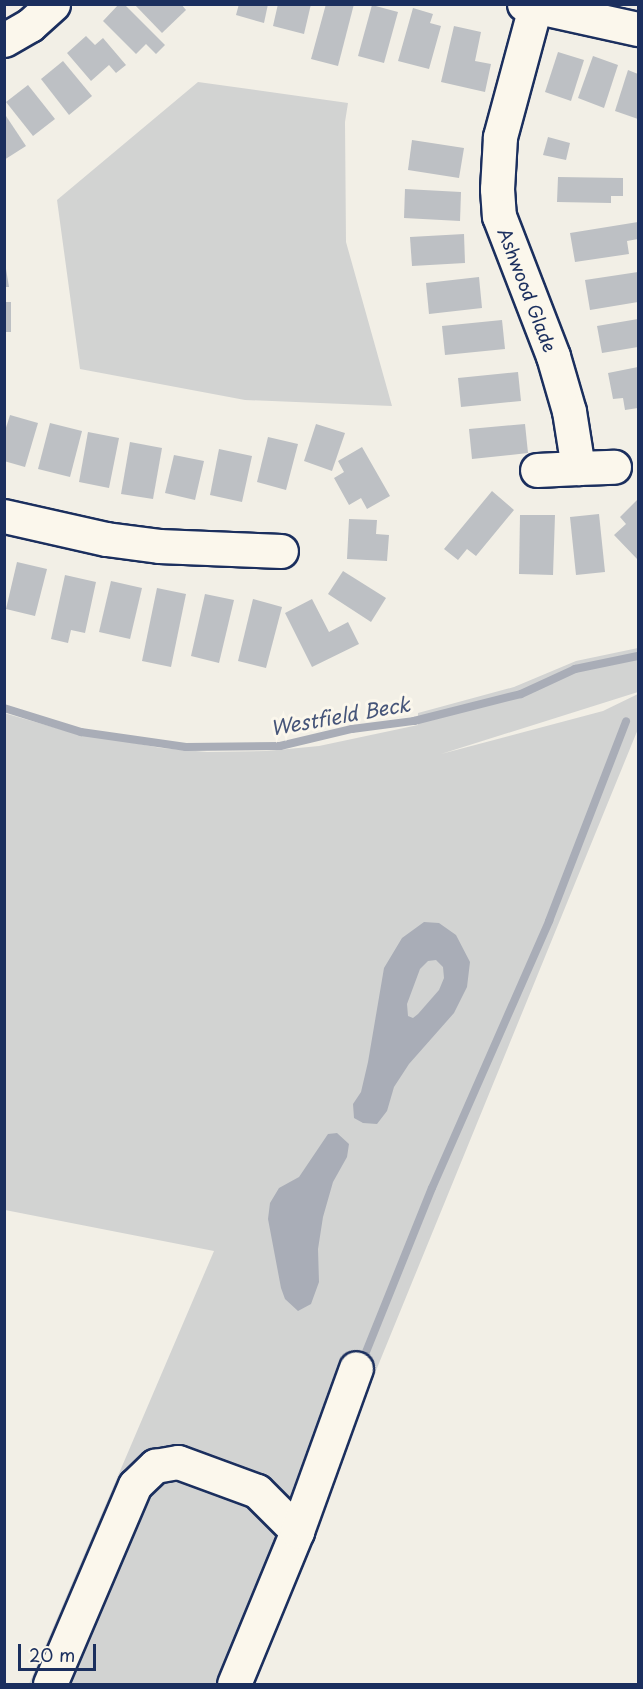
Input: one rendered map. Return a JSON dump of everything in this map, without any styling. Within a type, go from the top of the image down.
[{"type":"street","points":[[4,40],[30,24],[53,4]]},
{"type":"street","points":[[530,6],[639,29]]},
{"type":"street","name":"Ashwood Glade","points":[[530,6],[500,137],[497,189],[499,216],[553,356],[569,411],[578,468]]},
{"type":"street","points":[[537,470],[614,467]]},
{"type":"street","points":[[4,516],[106,539],[159,546],[281,551]]},
{"type":"street","points":[[234,1684],[297,1531],[356,1368]]},
{"type":"street","points":[[50,1684],[135,1485],[155,1466],[178,1462],[257,1491],[297,1531]]},
{"type":"shaded area","points":[[198,82],[348,103],[345,122],[346,242],[392,406],[245,400],[80,369],[57,200]]},
{"type":"shaded area","points":[[638,648],[638,692],[441,754],[603,711],[638,694],[638,729],[248,1684],[29,1684],[214,1251],[5,1210],[4,713],[63,730],[161,748],[207,752],[267,751],[319,746],[418,725],[418,713],[514,687],[576,661]]},
{"type":"shaded area","points":[[424,922],[439,923],[456,935],[470,962],[467,987],[454,1013],[409,1064],[394,1087],[387,1111],[377,1124],[363,1123],[354,1118],[353,1104],[361,1092],[368,1062],[384,968],[402,938]],"holes":[[[436,960],[443,967],[444,978],[439,990],[418,1014],[413,1018],[408,1016],[407,1004],[420,969],[428,961]]]},
{"type":"shaded area","points":[[337,1133],[349,1144],[347,1157],[333,1182],[323,1217],[318,1249],[319,1282],[311,1304],[298,1311],[285,1299],[281,1288],[268,1219],[270,1203],[279,1188],[299,1177],[328,1134]]},
{"type":"building","points":[[119,4],[124,4],[165,45],[156,54],[146,44],[136,54],[103,21]]},
{"type":"building","points":[[134,4],[181,4],[186,10],[162,33]]},
{"type":"building","points":[[239,4],[268,4],[264,23],[236,15]]},
{"type":"building","points":[[278,4],[311,4],[304,34],[273,26]]},
{"type":"building","points":[[326,4],[354,4],[338,66],[311,59]]},
{"type":"building","points":[[372,5],[398,12],[384,63],[358,56]]},
{"type":"building","points":[[413,8],[433,14],[430,23],[441,26],[429,69],[398,61]]},
{"type":"building","points":[[454,26],[481,32],[475,61],[491,64],[485,92],[441,82]]},
{"type":"building","points":[[86,36],[95,45],[103,38],[126,65],[116,73],[109,65],[91,81],[67,53]]},
{"type":"building","points":[[558,52],[584,60],[571,101],[545,92]]},
{"type":"building","points":[[593,56],[618,65],[604,108],[578,98]]},
{"type":"building","points":[[63,61],[92,96],[69,115],[41,79]]},
{"type":"building","points":[[628,70],[638,74],[638,119],[615,111]]},
{"type":"building","points":[[28,85],[55,119],[33,136],[6,102]]},
{"type":"building","points":[[4,113],[26,146],[4,160]]},
{"type":"building","points":[[548,137],[570,143],[566,160],[543,155]]},
{"type":"building","points":[[412,140],[464,148],[459,178],[408,170]]},
{"type":"building","points":[[558,177],[623,178],[623,196],[611,196],[611,203],[557,202]]},
{"type":"building","points":[[405,189],[461,192],[460,221],[404,218]]},
{"type":"building","points":[[638,222],[638,239],[627,241],[629,254],[575,262],[570,233]]},
{"type":"building","points":[[464,234],[465,263],[412,266],[410,237]]},
{"type":"building","points":[[4,257],[9,287],[4,287]]},
{"type":"building","points":[[638,272],[638,302],[590,310],[585,280]]},
{"type":"building","points":[[479,277],[482,308],[429,314],[426,283]]},
{"type":"building","points":[[4,302],[11,302],[11,332],[4,332]]},
{"type":"building","points":[[638,319],[638,347],[602,353],[597,326]]},
{"type":"building","points":[[502,320],[505,349],[445,355],[442,326]]},
{"type":"building","points":[[638,367],[638,408],[625,410],[623,398],[613,399],[608,373]]},
{"type":"building","points":[[518,372],[521,401],[461,407],[458,378]]},
{"type":"building","points":[[10,415],[38,423],[25,467],[4,461],[4,434]]},
{"type":"building","points":[[50,423],[82,431],[70,477],[38,469]]},
{"type":"building","points":[[316,424],[345,433],[332,471],[304,461]]},
{"type":"building","points":[[525,424],[528,453],[472,459],[469,429]]},
{"type":"building","points":[[88,432],[119,438],[109,488],[79,482]]},
{"type":"building","points":[[268,437],[298,444],[286,490],[257,482]]},
{"type":"building","points":[[130,442],[162,448],[153,499],[121,494]]},
{"type":"building","points":[[362,447],[390,496],[367,509],[361,498],[349,505],[334,478],[344,472],[338,461]]},
{"type":"building","points":[[219,449],[252,456],[242,502],[210,495]]},
{"type":"building","points":[[174,455],[204,461],[195,500],[165,493]]},
{"type":"building","points":[[492,491],[514,510],[476,556],[467,549],[458,560],[444,549]]},
{"type":"building","points":[[638,499],[638,560],[614,535],[626,524],[620,517]]},
{"type":"building","points":[[599,514],[605,572],[576,575],[570,517]]},
{"type":"building","points":[[520,515],[555,515],[553,575],[519,574]]},
{"type":"building","points":[[349,519],[377,520],[376,534],[389,535],[387,561],[347,559]]},
{"type":"building","points":[[17,562],[47,569],[35,616],[6,609]]},
{"type":"building","points":[[343,571],[386,598],[371,622],[328,594]]},
{"type":"building","points":[[65,575],[96,582],[85,633],[71,630],[68,643],[51,639]]},
{"type":"building","points":[[111,581],[142,588],[130,639],[99,632]]},
{"type":"building","points":[[157,588],[186,594],[171,667],[142,661]]},
{"type":"building","points":[[205,594],[234,600],[219,663],[191,656]]},
{"type":"building","points":[[253,599],[282,607],[266,668],[238,661]]},
{"type":"building","points":[[312,599],[329,632],[348,622],[359,644],[312,667],[285,613]]},
{"type":"waterway","name":"Westfield Beck","points":[[4,708],[81,732],[186,747],[280,746],[352,729],[414,721],[521,694],[575,669],[638,656]]},
{"type":"waterway","points":[[366,1352],[432,1188],[549,921],[626,721]]}]
